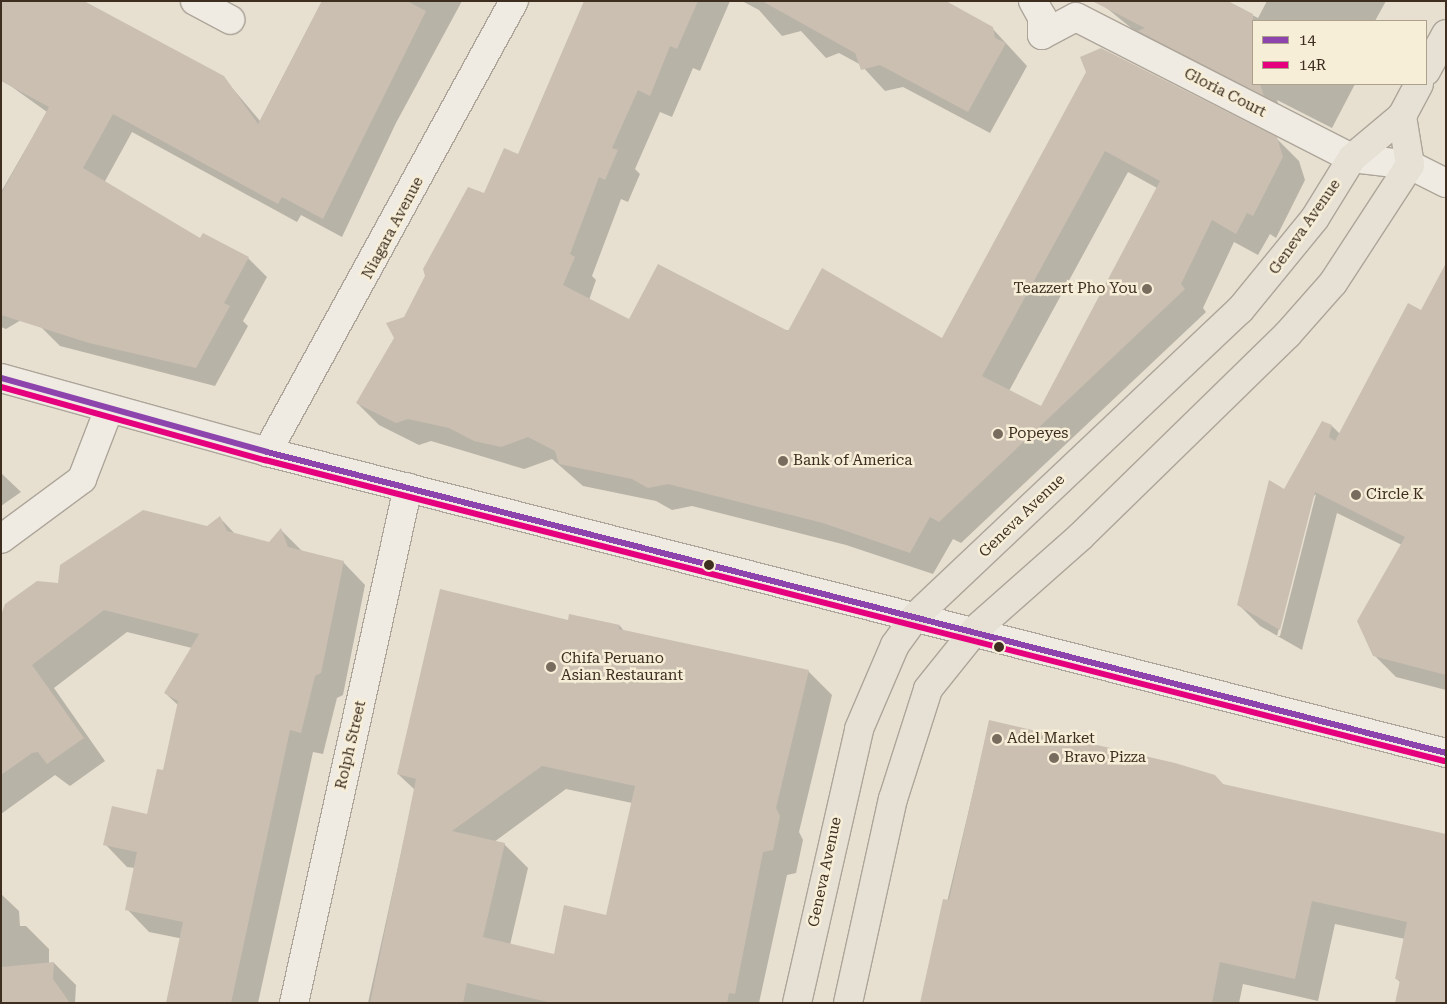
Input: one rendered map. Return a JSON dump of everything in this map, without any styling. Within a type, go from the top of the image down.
[{"type":"main road","points":[[1427,69],[1446,34]]},
{"type":"main road","name":"Geneva Avenue","points":[[796,1003],[859,729],[895,645],[917,615],[1240,310],[1315,218],[1352,158],[1402,116],[1418,85]]},
{"type":"main road","points":[[848,1003],[907,746],[928,689],[976,630],[1082,536],[1287,335],[1333,283],[1410,165],[1402,116]]},
{"type":"street","points":[[195,1],[230,20]]},
{"type":"street","name":"Niagara Avenue","points":[[267,452],[514,1]]},
{"type":"street","name":"Gloria Court","points":[[1032,1],[1042,17],[1042,35],[1076,17],[1352,158],[1410,165],[1446,184]]},
{"type":"street","points":[[1,378],[267,452],[976,630],[1189,689],[1446,753]]},
{"type":"street","points":[[1,539],[82,479],[109,409]]},
{"type":"street","name":"Rolph Street","points":[[294,1003],[408,487]]},
{"type":"building","points":[[1,1],[84,1],[224,76],[258,124],[322,1],[407,1],[426,11],[323,219],[282,197],[278,204],[113,114],[83,168],[200,238],[203,233],[249,257],[224,303],[230,306],[196,368],[89,343],[1,315],[1,194],[49,107],[1,81]]},
{"type":"building","points":[[584,1],[698,1],[677,49],[670,46],[650,96],[638,90],[612,148],[618,150],[605,180],[599,177],[570,254],[575,257],[563,285],[629,319],[658,264],[788,331],[822,268],[942,338],[1086,72],[1080,57],[1101,48],[1277,137],[1283,157],[1253,216],[1247,213],[1236,234],[1212,220],[1181,284],[1185,289],[939,522],[930,517],[910,553],[823,523],[668,484],[648,488],[632,479],[559,464],[555,451],[528,437],[501,447],[474,441],[449,428],[408,419],[396,423],[356,403],[394,338],[386,323],[404,317],[425,276],[423,269],[468,187],[484,193],[504,148],[518,154]],"holes":[[[1105,151],[1160,181],[1041,406],[982,376]]]},
{"type":"building","points":[[762,1],[946,1],[993,27],[995,38],[1006,43],[968,112],[880,65],[861,70],[855,53]]},
{"type":"building","points":[[1092,1],[1228,1],[1253,14],[1252,85],[1260,85],[1264,96],[1138,31],[1145,28]]},
{"type":"building","points":[[1446,263],[1446,675],[1373,656],[1357,621],[1405,537],[1315,492],[1280,630],[1237,605],[1269,480],[1284,489],[1322,421],[1332,425],[1329,437],[1335,441],[1408,303],[1421,310]]},
{"type":"building","points":[[143,510],[207,526],[220,516],[227,531],[269,542],[281,528],[288,547],[344,561],[321,673],[315,676],[301,733],[290,730],[231,1003],[166,1003],[183,922],[125,910],[137,852],[103,845],[112,806],[147,814],[157,769],[163,770],[178,701],[164,693],[199,634],[104,610],[32,665],[84,738],[47,764],[38,752],[32,753],[1,775],[1,615],[5,604],[37,581],[58,583],[60,565]]},
{"type":"building","points":[[440,589],[568,620],[569,614],[620,625],[619,629],[809,670],[776,808],[780,816],[773,850],[763,852],[735,994],[729,993],[727,1003],[552,1003],[467,983],[463,1003],[370,1003],[416,779],[397,774]],"holes":[[[542,766],[635,786],[606,915],[564,905],[554,954],[483,937],[505,843],[452,831]]]},
{"type":"building","points":[[989,720],[1175,763],[1215,775],[1223,784],[1446,834],[1446,1003],[1395,1003],[1400,980],[1395,979],[1407,922],[1312,901],[1295,979],[1220,962],[1212,1003],[920,1003],[943,899],[949,900]]},
{"type":"building","points":[[54,962],[53,979],[70,1003],[1,1003],[1,967]]},
{"type":"transit line","name":"14","points":[[1,378],[267,452],[1446,753]]},
{"type":"transit line","name":"14R","points":[[1,387],[265,460],[1444,761]]},
{"type":"place","name":"Teazzert Pho You","points":[[1147,289]]},
{"type":"place","name":"Popeyes","points":[[998,434]]},
{"type":"place","name":"Bank of America","points":[[783,461]]},
{"type":"place","name":"Circle K","points":[[1356,495]]},
{"type":"place","name":"Chifa Peruano Asian Restaurant","points":[[551,667]]},
{"type":"place","name":"Adel Market","points":[[997,739]]},
{"type":"place","name":"Bravo Pizza","points":[[1054,758]]}]
